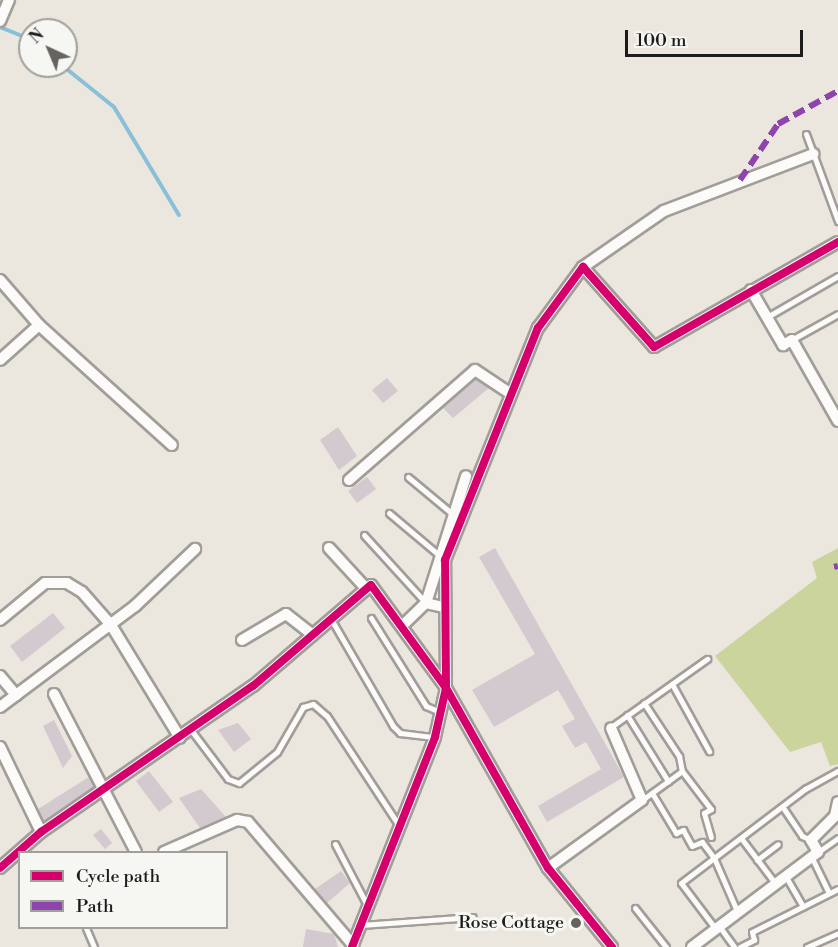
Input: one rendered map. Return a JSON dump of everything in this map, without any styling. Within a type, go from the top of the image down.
[{"type":"street","points":[[454,516],[511,394],[530,359],[538,328],[583,267],[664,211],[813,154]]},
{"type":"street","points":[[583,267],[651,347],[838,242]]},
{"type":"street","points":[[0,280],[39,325],[172,445]]},
{"type":"street","points":[[751,290],[783,345],[792,340],[838,421]]},
{"type":"street","points":[[0,360],[39,325]]},
{"type":"street","points":[[349,480],[475,370],[511,394]]},
{"type":"street","points":[[403,625],[426,603],[466,476]]},
{"type":"street","points":[[329,548],[364,586],[378,588],[446,688],[548,867],[612,947]]},
{"type":"street","points":[[0,707],[111,625],[195,549]]},
{"type":"street","points":[[352,946],[367,905],[401,828],[435,737],[446,688],[441,558]]},
{"type":"street","points":[[0,620],[56,580],[82,592],[111,625],[180,738]]},
{"type":"street","points":[[19,851],[41,832],[191,730],[313,634],[364,586]]},
{"type":"street","points":[[426,603],[443,607]]},
{"type":"street","points":[[242,640],[286,614],[313,634]]},
{"type":"street","points":[[0,675],[16,695]]},
{"type":"street","points":[[54,694],[106,788],[120,827],[135,851]]},
{"type":"street","points":[[548,867],[642,800],[611,728]]},
{"type":"street","points":[[0,747],[41,832]]},
{"type":"street","points":[[692,947],[814,854],[812,840],[835,816],[838,802]]},
{"type":"street","points":[[166,851],[237,820],[248,822],[352,946]]},
{"type":"street","points":[[0,868],[18,852]]},
{"type":"lane","points":[[806,134],[838,221]]},
{"type":"lane","points":[[767,317],[838,276]]},
{"type":"lane","points":[[792,340],[838,314]]},
{"type":"lane","points":[[408,477],[454,516]]},
{"type":"lane","points":[[389,513],[441,558]]},
{"type":"lane","points":[[364,535],[426,603]]},
{"type":"lane","points":[[330,616],[399,733],[435,737]]},
{"type":"lane","points":[[371,618],[426,706],[440,712]]},
{"type":"lane","points":[[611,728],[707,659]]},
{"type":"lane","points":[[672,684],[709,751]]},
{"type":"lane","points":[[644,703],[679,756],[681,771],[711,809],[705,813],[711,837]]},
{"type":"lane","points":[[191,730],[228,779],[239,783],[277,752],[303,707],[313,704],[327,716],[401,828]]},
{"type":"lane","points":[[627,715],[668,781]]},
{"type":"lane","points":[[642,800],[681,771]]},
{"type":"lane","points":[[734,947],[681,883],[838,771]]},
{"type":"lane","points":[[652,793],[676,833],[683,830],[692,846],[702,842],[714,858],[737,911]]},
{"type":"lane","points":[[784,809],[802,836],[812,840]]},
{"type":"lane","points":[[741,838],[775,883]]},
{"type":"lane","points":[[829,893],[814,854],[838,838]]},
{"type":"lane","points":[[335,844],[367,905]]},
{"type":"lane","points":[[757,860],[778,844]]},
{"type":"lane","points":[[785,876],[803,906]]},
{"type":"lane","points":[[740,947],[754,940],[752,932],[838,889]]},
{"type":"lane","points":[[635,908],[666,947]]},
{"type":"lane","points":[[359,925],[473,917]]},
{"type":"lane","points":[[87,929],[94,947]]},
{"type":"lane","points":[[810,946],[838,933]]},
{"type":"green space","points":[[838,548],[838,764],[830,766],[821,742],[790,752],[715,656],[817,578],[812,562]]},
{"type":"building","points":[[387,378],[398,391],[383,403],[372,390]]},
{"type":"building","points":[[476,379],[489,388],[453,418],[443,408]]},
{"type":"building","points":[[338,427],[357,456],[339,470],[320,440]]},
{"type":"building","points":[[367,477],[376,489],[357,503],[348,491]]},
{"type":"building","points":[[495,548],[624,777],[547,822],[538,806],[601,769],[586,742],[575,748],[562,726],[575,719],[558,690],[494,727],[472,690],[535,654],[479,557]]},
{"type":"building","points":[[53,613],[65,628],[22,662],[10,646]]},
{"type":"building","points":[[54,720],[72,756],[63,768],[43,726]]},
{"type":"building","points":[[238,723],[251,739],[234,752],[218,730]]},
{"type":"building","points":[[149,771],[173,802],[159,812],[136,781]]},
{"type":"building","points":[[89,777],[94,787],[44,821],[38,809]]},
{"type":"building","points":[[201,789],[226,817],[200,828],[179,798]]},
{"type":"building","points":[[101,829],[112,843],[105,849],[93,835]]},
{"type":"building","points":[[341,871],[350,883],[327,903],[315,889]]},
{"type":"building","points":[[306,929],[334,934],[338,947],[303,947]]},
{"type":"waterway","points":[[0,27],[18,34]]},
{"type":"waterway","points":[[78,78],[114,107],[179,215]]},
{"type":"marked path","points":[[740,180],[778,124],[838,91]]},
{"type":"marked path","points":[[834,567],[838,566]]},
{"type":"cycle path","points":[[352,947],[435,737],[446,688],[445,560],[538,328],[583,267],[654,347],[838,242]]},
{"type":"cycle path","points":[[19,851],[41,832],[253,686],[371,585],[446,688],[548,868],[612,947]]},
{"type":"cycle path","points":[[0,868],[18,852]]},
{"type":"place","name":"Rose Cottage","points":[[576,923]]}]
